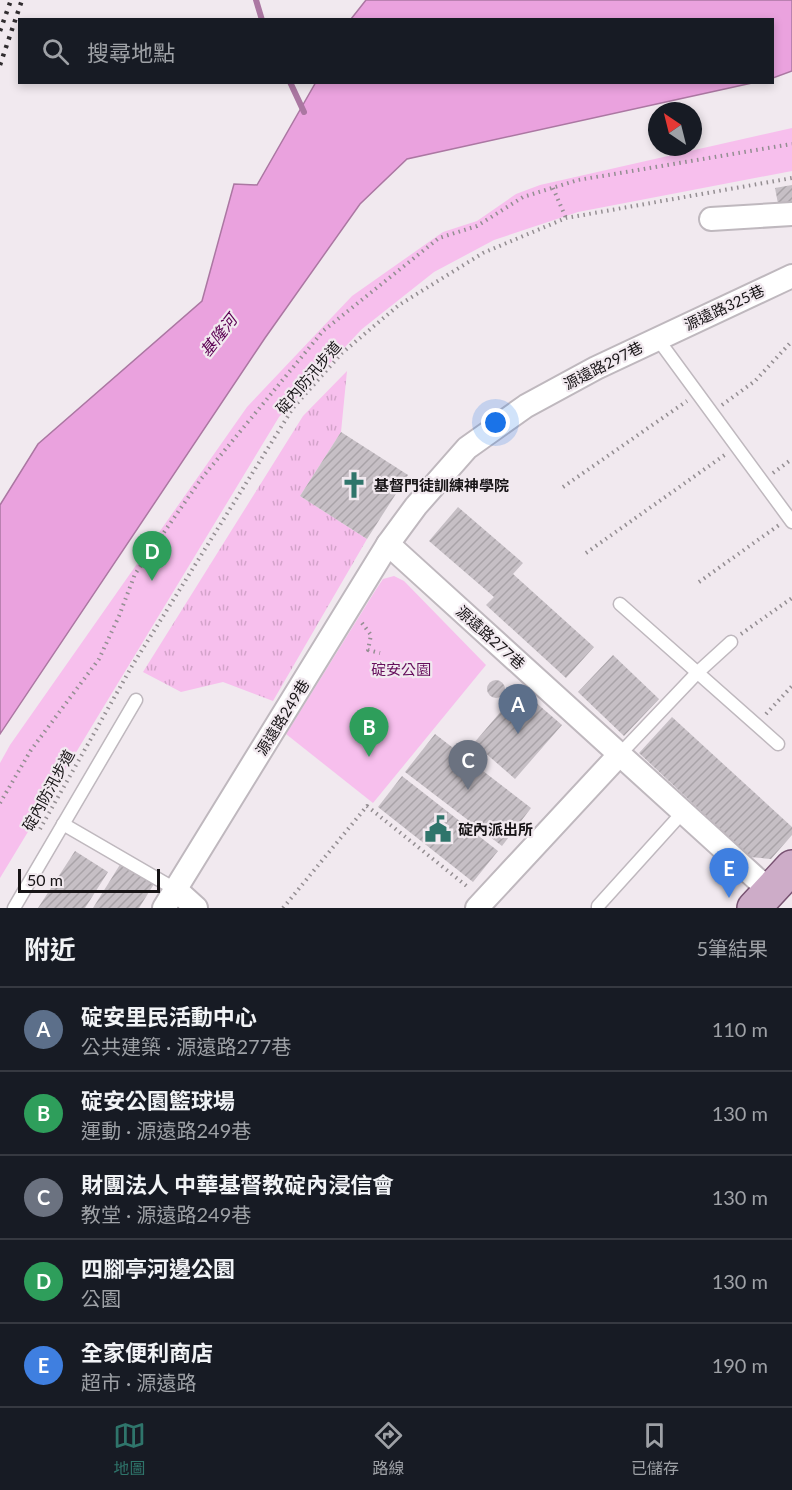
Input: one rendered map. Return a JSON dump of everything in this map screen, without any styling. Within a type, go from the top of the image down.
[{"type":"main road","points":[[762,899],[792,867]]},
{"type":"street","points":[[711,219],[792,214]]},
{"type":"street","name":"源遠路325巷","points":[[657,338],[792,276]]},
{"type":"street","name":"源遠路297巷","points":[[388,544],[416,506],[467,448],[526,406],[657,338]]},
{"type":"street","name":"源遠路277巷","points":[[388,544],[683,812],[762,899]]},
{"type":"street","name":"源遠路249巷","points":[[170,898],[388,544]]},
{"type":"street","points":[[481,904],[620,754]]},
{"type":"street","points":[[170,898],[196,908]]},
{"type":"lane","name":"源遠路297巷","points":[[657,338],[790,520]]},
{"type":"lane","points":[[620,604],[778,744]]},
{"type":"lane","points":[[620,754],[697,673],[730,642]]},
{"type":"lane","points":[[14,908],[136,700]]},
{"type":"lane","points":[[598,908],[683,812]]},
{"type":"lane","points":[[63,824],[170,898]]},
{"type":"path","points":[[0,803],[31,750],[99,659],[135,574],[201,479],[323,331],[439,238],[477,226],[523,197],[578,180],[792,144]]},
{"type":"path","name":"碇內防汛步道","points":[[34,839],[132,666],[293,408],[342,353],[399,305],[483,253],[566,218],[792,178]]},
{"type":"path","points":[[553,188],[566,218]]},
{"type":"path","points":[[711,412],[755,381],[792,341]]},
{"type":"path","points":[[563,488],[698,394]]},
{"type":"path","points":[[586,553],[737,447]]},
{"type":"path","points":[[762,481],[792,459]]},
{"type":"path","points":[[699,582],[790,520]]},
{"type":"path","points":[[730,642],[792,598]]},
{"type":"path","points":[[358,618],[371,635],[368,650],[380,653]]},
{"type":"path","points":[[757,725],[792,687]]},
{"type":"path","points":[[283,908],[367,806],[481,904]]},
{"type":"green space","points":[[792,128],[792,171],[578,212],[494,240],[434,272],[362,329],[279,417],[0,878],[0,763],[10,745],[247,407],[352,296],[443,232],[477,221],[516,194],[540,185],[668,156],[702,156],[702,148]]},
{"type":"green space","points":[[347,371],[341,432],[300,496],[367,539],[273,701],[223,682],[181,692],[143,672],[303,416]]},
{"type":"green space","name":"碇安公園","points":[[394,576],[404,581],[486,665],[373,803],[286,734],[383,579]]},
{"type":"water","points":[[366,0],[792,0],[792,71],[774,78],[774,18],[352,18]]},
{"type":"water","name":"基隆河","points":[[315,84],[747,84],[666,102],[648,102],[648,106],[407,159],[360,204],[265,338],[0,734],[0,505],[38,444],[202,301],[234,184],[257,185]]},
{"type":"building","points":[[792,185],[792,212],[780,214],[775,188]]},
{"type":"building","name":"基督門徒訓練神學院","points":[[341,432],[408,475],[367,539],[300,496]]},
{"type":"building","points":[[458,507],[523,563],[513,574],[594,647],[566,678],[486,605],[494,597],[429,541]]},
{"type":"building","points":[[613,655],[659,699],[624,736],[578,692]]},
{"type":"building","points":[[496,680],[502,683],[505,689],[502,695],[496,698],[490,695],[487,689],[490,683]]},
{"type":"building","points":[[520,689],[562,725],[515,779],[474,743]]},
{"type":"building","points":[[672,717],[792,827],[792,835],[771,859],[750,857],[639,753]]},
{"type":"building","points":[[435,734],[531,808],[502,846],[405,772]]},
{"type":"building","name":"碇內派出所","points":[[402,776],[498,851],[473,882],[378,807]]},
{"type":"building","points":[[75,851],[108,872],[85,908],[38,908]]},
{"type":"building","points":[[121,863],[154,884],[139,908],[93,908]]},
{"type":"waterway","points":[[256,0],[261,18]]},
{"type":"waterway","points":[[291,84],[304,112]]},
{"type":"railway","points":[[0,31],[11,0]]},
{"type":"railway","points":[[0,65],[22,0]]},
{"type":"place","name":"基督門徒訓練神學院","points":[[354,485]]},
{"type":"place","name":"四腳亭河邊公園","points":[[152,581]]},
{"type":"place","name":"碇安里民活動中心","points":[[518,734]]},
{"type":"place","name":"碇安公園籃球場","points":[[369,757]]},
{"type":"place","name":"財團法人 中華基督教碇內浸信會","points":[[468,790]]},
{"type":"place","name":"碇內派出所","points":[[438,829]]},
{"type":"place","name":"全家便利商店","points":[[729,898]]}]
